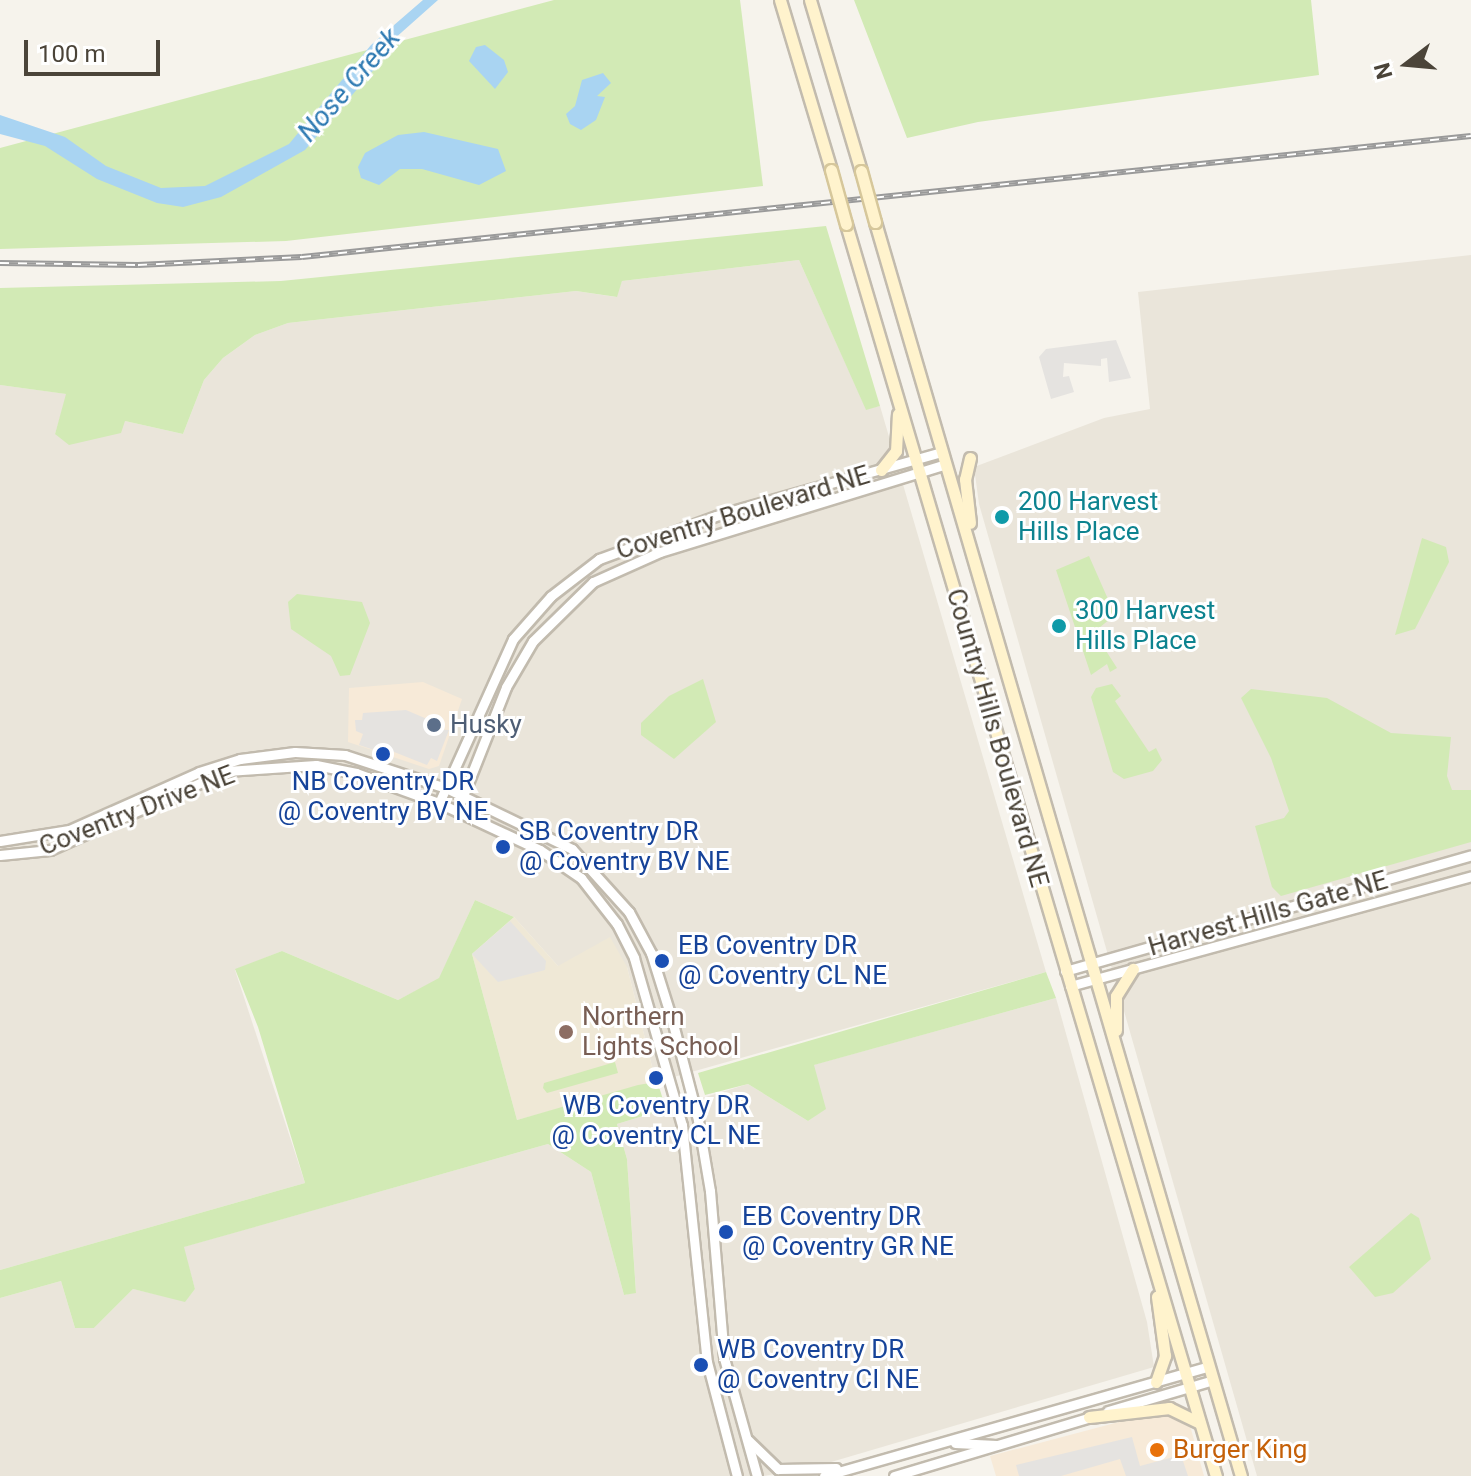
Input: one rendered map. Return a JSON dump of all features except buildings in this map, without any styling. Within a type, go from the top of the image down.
[{"type":"main road","name":"Country Hills Boulevard NE","points":[[780,0],[1216,1476]]},
{"type":"main road","name":"Country Hills Boulevard NE","points":[[810,0],[1241,1476]]},
{"type":"main road","points":[[881,470],[896,451],[898,401]]},
{"type":"main road","points":[[970,458],[965,479],[976,563]]},
{"type":"main road","points":[[1119,1054],[1116,996],[1133,969]]},
{"type":"main road","points":[[1151,1257],[1165,1356],[1156,1382]]},
{"type":"main road","points":[[1089,1417],[1169,1408],[1201,1424]]},
{"type":"street","name":"Coventry Boulevard NE","points":[[439,803],[513,639],[551,596],[599,559],[721,514],[916,460],[944,458]]},
{"type":"street","name":"Coventry Boulevard NE","points":[[457,811],[506,687],[533,641],[593,582],[660,552],[920,473],[944,458]]},
{"type":"street","name":"Coventry Drive NE","points":[[0,841],[69,830],[240,759],[295,752],[361,761],[446,788],[572,849],[613,888],[651,953],[698,1120],[710,1191],[718,1318],[744,1436],[757,1476]]},
{"type":"street","points":[[356,773],[361,761]]},
{"type":"street","name":"Coventry Drive NE","points":[[0,855],[50,850],[227,771],[316,765],[356,773],[439,803],[540,850],[581,878],[617,924],[634,958],[682,1125],[707,1362],[737,1476]]},
{"type":"street","name":"Harvest Hills Gate NE","points":[[1065,971],[1471,855]]},
{"type":"street","name":"Harvest Hills Gate NE","points":[[1070,986],[1471,876]]},
{"type":"street","points":[[824,1476],[1209,1366]]},
{"type":"street","points":[[894,1476],[1213,1380]]},
{"type":"street","points":[[744,1436],[778,1469],[792,1473],[859,1465]]},
{"type":"street","points":[[941,1443],[1000,1446]]},
{"type":"shaded area","points":[[1471,255],[1471,1476],[1257,1476],[979,504],[974,467],[1104,418],[1150,409],[1138,292]]},
{"type":"shaded area","points":[[799,260],[866,409],[880,406],[1046,972],[656,1082],[627,967],[558,966],[514,917],[475,900],[439,979],[398,1000],[282,951],[235,970],[305,1183],[0,1270],[0,385],[67,394],[55,434],[125,421],[183,434],[204,380],[223,358],[255,335],[288,323],[576,291],[616,297],[622,281]]},
{"type":"shaded area","points":[[1116,340],[1131,378],[1109,382],[1107,358],[1101,359],[1101,366],[1064,363],[1063,377],[1069,376],[1074,392],[1051,399],[1039,357],[1046,349]]},
{"type":"shaded area","points":[[423,682],[462,699],[439,766],[429,769],[348,742],[349,688]]},
{"type":"shaded area","points":[[406,710],[427,719],[432,729],[449,730],[437,761],[431,758],[427,765],[379,746],[377,751],[359,745],[363,734],[356,731],[355,720],[362,720],[363,713]]},
{"type":"shaded area","name":"Northern Lights School","points":[[514,917],[558,966],[610,937],[627,967],[656,1082],[517,1120],[472,954]]},
{"type":"shaded area","points":[[510,921],[546,961],[545,970],[498,982],[472,954]]},
{"type":"shaded area","points":[[1056,998],[1147,1322],[1154,1367],[821,1465],[764,1476],[0,1476],[0,1298],[61,1281],[75,1328],[94,1328],[133,1289],[185,1301],[195,1289],[183,1247],[548,1144],[591,1172],[624,1295],[636,1292],[627,1159],[617,1124],[748,1084],[808,1121],[825,1109],[813,1065]]},
{"type":"shaded area","points":[[1164,1410],[1189,1422],[1204,1476],[996,1476],[990,1456]]},
{"type":"shaded area","points":[[1132,1437],[1140,1466],[1181,1455],[1188,1476],[1126,1476],[1120,1459],[1061,1476],[1019,1476],[1016,1465]]},
{"type":"green space","points":[[554,0],[740,0],[763,186],[286,241],[0,249],[0,148]]},
{"type":"green space","points":[[854,0],[1311,0],[1319,75],[978,122],[907,138]]},
{"type":"green space","points":[[826,226],[880,406],[866,410],[799,260],[622,281],[617,297],[576,291],[288,323],[255,335],[223,358],[204,380],[183,434],[125,421],[121,433],[69,445],[55,434],[66,394],[0,385],[0,288],[281,281]]},
{"type":"green space","points":[[1422,538],[1446,547],[1449,562],[1415,629],[1395,635]]},
{"type":"green space","points":[[1089,556],[1115,615],[1094,632],[1117,668],[1110,672],[1107,664],[1091,675],[1056,570]]},
{"type":"green space","points":[[297,594],[362,602],[370,623],[350,675],[340,676],[331,656],[291,629],[288,602]]},
{"type":"green space","points":[[703,679],[716,722],[674,759],[641,735],[641,723],[669,696]]},
{"type":"green space","points":[[1112,684],[1121,696],[1115,701],[1149,752],[1156,748],[1162,760],[1153,771],[1124,779],[1113,772],[1091,697],[1096,688]]},
{"type":"green space","points":[[1251,689],[1327,698],[1391,733],[1451,737],[1447,776],[1452,790],[1471,790],[1471,842],[1281,896],[1272,887],[1255,826],[1284,818],[1289,811],[1271,758],[1241,698]]},
{"type":"green space","points":[[475,900],[514,917],[472,954],[517,1120],[638,1085],[656,1082],[660,1090],[666,1109],[617,1124],[627,1159],[636,1293],[624,1295],[591,1172],[548,1144],[184,1247],[195,1289],[185,1302],[133,1289],[94,1328],[75,1328],[61,1281],[0,1298],[0,1270],[305,1183],[258,1027],[235,969],[282,951],[398,1000],[439,978]]},
{"type":"green space","points":[[1046,972],[1056,998],[814,1065],[826,1109],[808,1121],[748,1084],[705,1095],[698,1073]]},
{"type":"green space","points":[[615,1062],[618,1073],[547,1093],[543,1088],[544,1083]]},
{"type":"green space","points":[[1411,1213],[1419,1218],[1431,1259],[1393,1293],[1375,1297],[1349,1267]]},
{"type":"water","name":"Nose Creek","points":[[423,0],[438,0],[393,40],[389,52],[305,150],[221,197],[183,207],[157,203],[97,179],[45,146],[0,134],[0,115],[65,137],[106,166],[161,188],[205,186],[289,144],[371,45]]},
{"type":"water","points":[[485,45],[504,60],[508,72],[495,89],[469,61],[476,47]]},
{"type":"water","points":[[603,73],[611,83],[597,96],[605,97],[596,120],[581,130],[570,124],[566,114],[575,106],[582,80]]},
{"type":"water","points":[[424,132],[498,149],[506,171],[479,185],[422,169],[400,169],[379,185],[361,178],[358,167],[365,153],[398,135]]},
{"type":"railway","points":[[0,263],[138,265],[302,257],[1471,136]]},
{"type":"place","name":"200 Harvest Hills Place","points":[[1002,517]]},
{"type":"place","name":"300 Harvest Hills Place","points":[[1059,626]]},
{"type":"place","name":"Husky","points":[[434,725]]},
{"type":"place","name":"NB Coventry DR @ Coventry BV NE","points":[[383,754]]},
{"type":"place","name":"SB Coventry DR @ Coventry BV NE","points":[[503,847]]},
{"type":"place","name":"EB Coventry DR @ Coventry CL NE","points":[[662,961]]},
{"type":"place","name":"Northern Lights School","points":[[566,1032]]},
{"type":"place","name":"WB Coventry DR @ Coventry CL NE","points":[[656,1078]]},
{"type":"place","name":"EB Coventry DR @ Coventry GR NE","points":[[726,1232]]},
{"type":"place","name":"WB Coventry DR @ Coventry CI NE","points":[[701,1365]]},
{"type":"place","name":"Burger King","points":[[1157,1450]]}]
